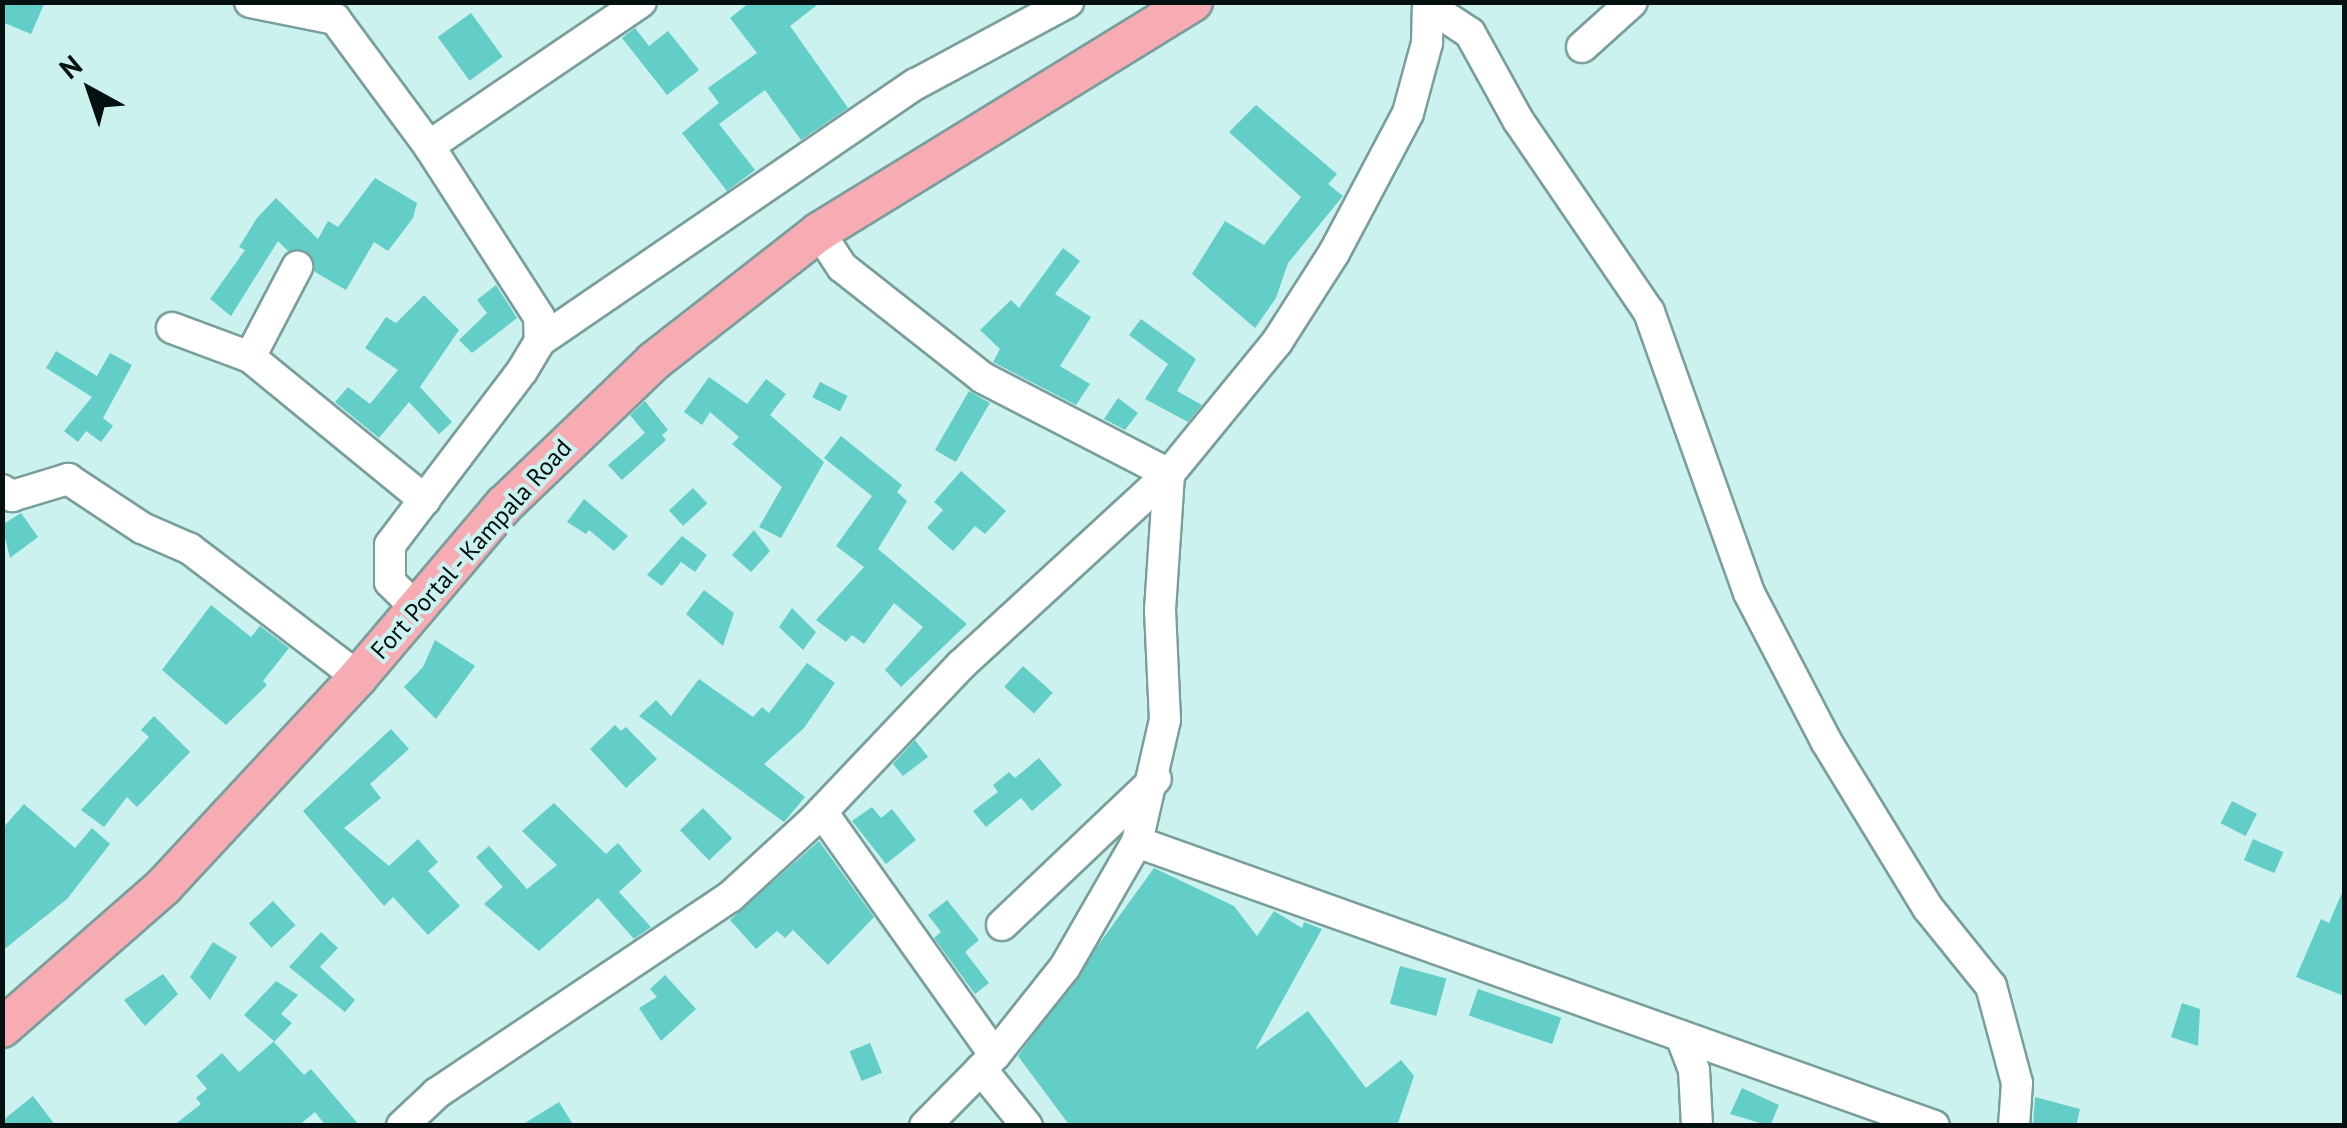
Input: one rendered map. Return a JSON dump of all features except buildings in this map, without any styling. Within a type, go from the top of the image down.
[{"type":"main road","name":"Fort Portal - Kampala Road","points":[[2,1028],[163,887],[358,677],[575,431],[729,298],[819,232],[1194,2]]},
{"type":"street","points":[[250,2],[337,11],[540,316],[540,341]]},
{"type":"street","points":[[429,146],[641,2]]},
{"type":"street","points":[[416,608],[386,570],[390,544],[540,341],[916,84],[1068,2]]},
{"type":"street","points":[[1582,47],[1632,2]]},
{"type":"street","points":[[402,1126],[437,1093],[730,897],[822,812],[960,666],[1170,474],[1278,342],[1334,252],[1408,113],[1427,44],[1428,4]]},
{"type":"street","points":[[1428,4],[1470,33],[1518,120],[1648,312],[1749,593],[1826,741],[1918,892],[1991,986],[2017,1084],[2014,1126]]},
{"type":"street","points":[[819,232],[842,267],[983,378],[1170,474]]},
{"type":"street","points":[[250,357],[298,267]]},
{"type":"street","points":[[172,328],[250,357],[425,500]]},
{"type":"street","points":[[925,1126],[988,1062],[1065,968],[1137,842],[1156,779],[1165,720],[1160,610],[1170,474]]},
{"type":"street","points":[[2,490],[12,496],[68,479],[142,528],[190,549],[358,677]]},
{"type":"street","points":[[1002,926],[1156,779]]},
{"type":"street","points":[[822,812],[988,1062],[1026,1126]]},
{"type":"street","points":[[1137,842],[1934,1126]]},
{"type":"street","points":[[1682,1036],[1694,1070],[1698,1126]]}]
